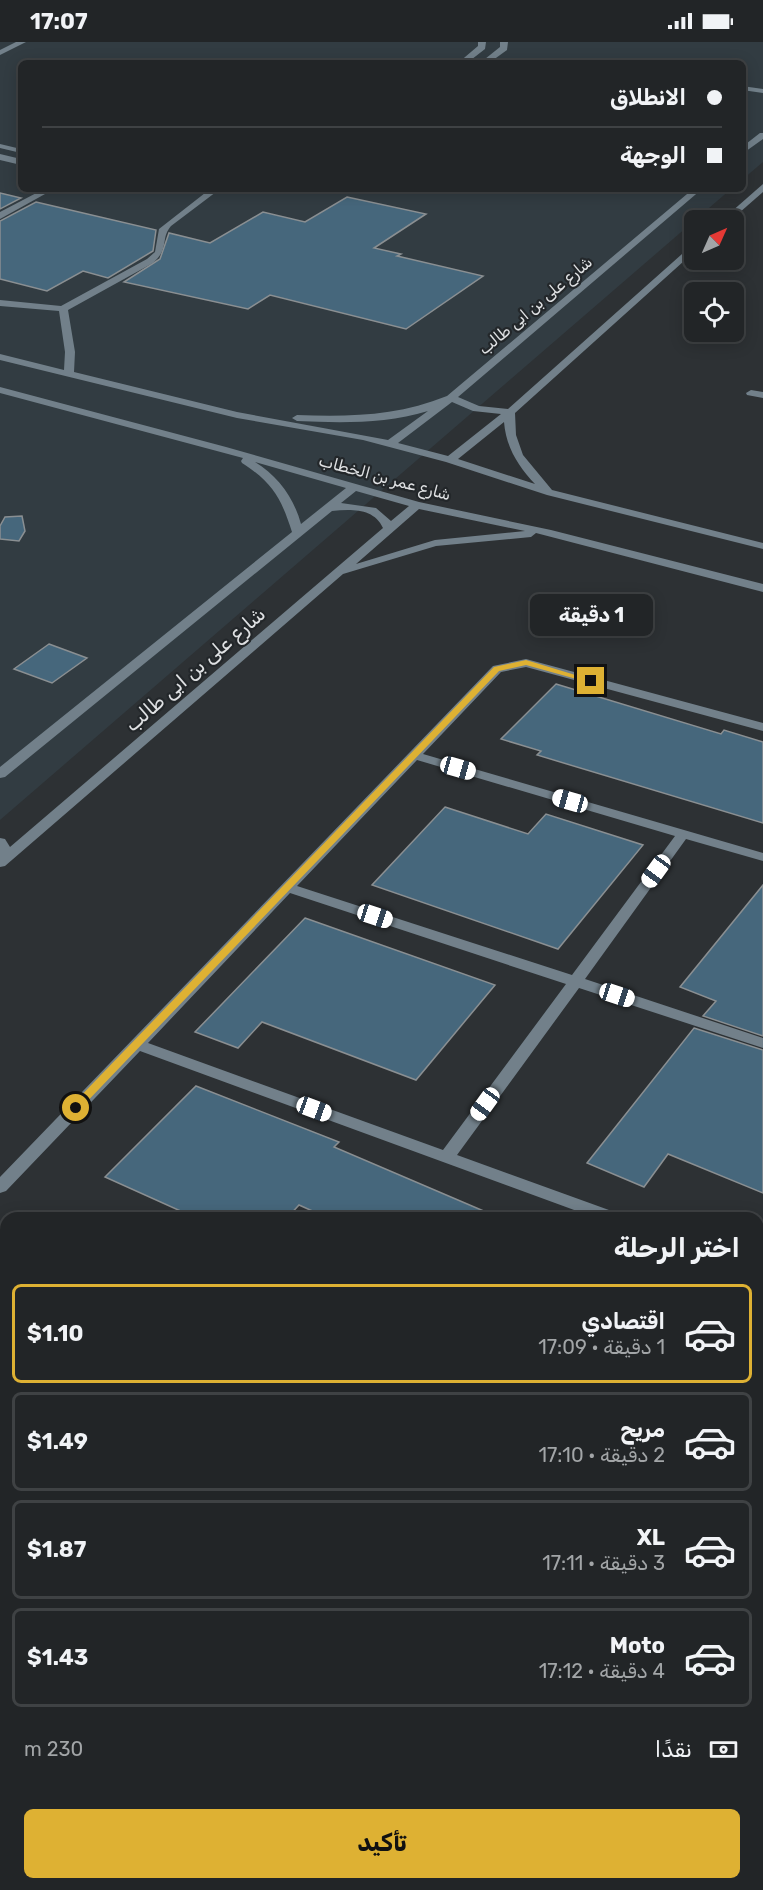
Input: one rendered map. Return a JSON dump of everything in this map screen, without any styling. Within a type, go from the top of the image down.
[{"type":"street","points":[[0,53],[4,48],[22,42]]},
{"type":"street","points":[[466,60],[482,46],[482,42]]},
{"type":"street","points":[[488,60],[504,48],[504,42]]},
{"type":"street","points":[[746,89],[763,92]]},
{"type":"street","points":[[746,149],[763,135]]},
{"type":"street","points":[[746,141],[755,142]]},
{"type":"street","points":[[0,147],[18,150]]},
{"type":"street","points":[[0,158],[18,161]]},
{"type":"street","points":[[738,210],[763,188]]},
{"type":"street","points":[[0,216],[44,192]]},
{"type":"street","points":[[0,303],[63,309],[150,261],[159,253],[162,231],[168,224],[212,192]]},
{"type":"street","name":"شارع على بن ابى طالب","points":[[390,444],[451,398],[694,192]]},
{"type":"street","points":[[450,460],[510,412],[684,257]]},
{"type":"street","points":[[63,309],[70,352],[69,374]]},
{"type":"street","name":"شارع عمر بن الخطاب","points":[[0,357],[237,415],[390,444],[450,460],[551,494],[763,546]]},
{"type":"street","name":"شارع عمر بن الخطاب","points":[[0,390],[222,449],[417,505],[551,533],[763,588]]},
{"type":"street","points":[[751,393],[763,395]]},
{"type":"street","points":[[237,415],[373,419],[421,410],[451,398],[477,409],[510,412]]},
{"type":"street","points":[[510,412],[510,436],[514,449],[529,472],[551,494]]},
{"type":"street","points":[[222,449],[256,467],[281,489],[289,501],[297,531]]},
{"type":"street","name":"شارع على بن ابى طالب","points":[[0,774],[297,531],[353,488]]},
{"type":"street","name":"شارع على بن ابى طالب","points":[[5,859],[417,505]]},
{"type":"street","points":[[327,508],[348,507],[369,510],[384,517],[389,528]]},
{"type":"street","points":[[335,574],[435,543],[551,533]]},
{"type":"street","points":[[0,1187],[497,669],[526,663],[763,728]]},
{"type":"street","points":[[413,755],[763,857]]},
{"type":"street","points":[[447,1157],[683,834]]},
{"type":"street","points":[[0,842],[5,859]]},
{"type":"street","points":[[286,887],[763,1043]]},
{"type":"street","points":[[136,1044],[598,1212]]},
{"type":"shaded area","points":[[0,42],[763,42],[763,162],[746,176],[746,60],[18,60],[18,192],[728,192],[707,210],[684,210],[684,230],[0,820]]},
{"type":"building","points":[[0,193],[21,198],[0,209]]},
{"type":"building","points":[[347,197],[426,214],[374,248],[401,254],[397,256],[483,276],[406,329],[270,295],[248,309],[124,282],[160,259],[169,233],[210,243],[263,212],[305,222]]},
{"type":"building","points":[[36,202],[156,230],[153,251],[108,278],[83,271],[47,291],[0,279],[0,221]]},
{"type":"building","points":[[22,516],[25,531],[19,541],[0,539],[0,526],[5,517]]},
{"type":"building","points":[[49,644],[87,658],[52,683],[14,669]]},
{"type":"building","points":[[556,684],[721,734],[724,730],[763,742],[763,823],[537,755],[541,751],[501,739]]},
{"type":"building","points":[[445,807],[528,834],[546,814],[643,845],[558,949],[372,885]]},
{"type":"building","points":[[763,885],[763,1036],[703,1016],[716,1001],[680,987]]},
{"type":"building","points":[[305,918],[495,985],[416,1080],[262,1022],[238,1048],[195,1032]]},
{"type":"building","points":[[694,1028],[763,1050],[763,1193],[668,1154],[644,1187],[587,1163]]},
{"type":"building","points":[[196,1086],[339,1142],[334,1147],[486,1212],[315,1212],[299,1205],[293,1212],[183,1212],[105,1177]]},
{"type":"route","points":[[76,1108],[488,676],[497,669],[510,664],[526,663],[591,681]]}]
